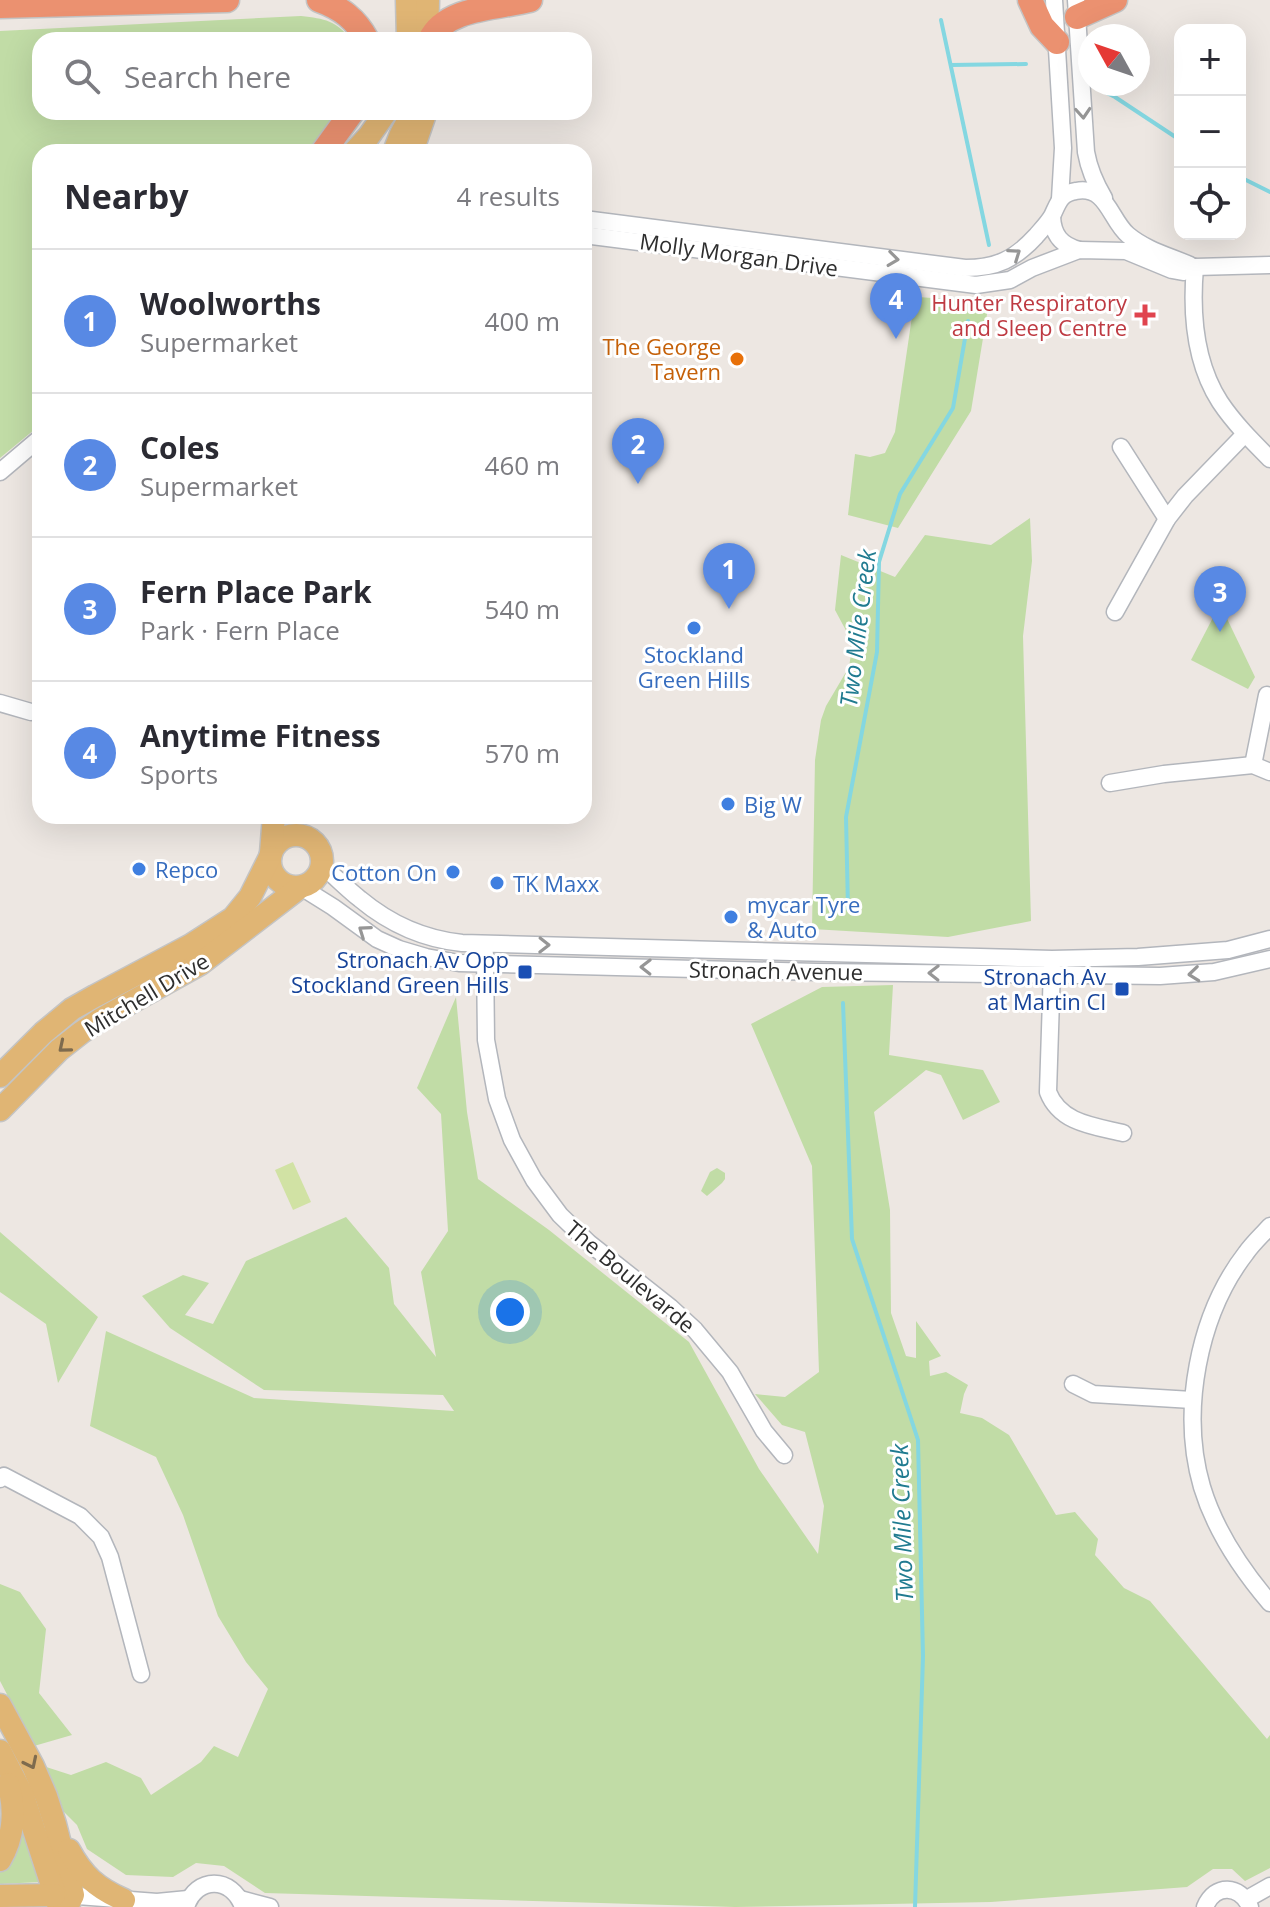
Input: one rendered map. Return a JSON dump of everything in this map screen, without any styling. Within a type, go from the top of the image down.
[{"type":"highway","points":[[0,6],[227,0]]},
{"type":"highway","points":[[319,0],[351,17],[363,32]]},
{"type":"highway","points":[[433,32],[447,21],[487,8],[530,0]]},
{"type":"highway","points":[[1030,0],[1042,26],[1057,42]]},
{"type":"highway","points":[[1077,9],[1115,0]]},
{"type":"highway","points":[[329,144],[346,120]]},
{"type":"highway","points":[[343,144],[359,120]]},
{"type":"main road","points":[[407,0],[408,32]]},
{"type":"main road","points":[[428,0],[428,32]]},
{"type":"main road","points":[[362,144],[380,120]]},
{"type":"main road","points":[[397,144],[409,120]]},
{"type":"main road","points":[[415,144],[422,120]]},
{"type":"main road","name":"Mitchell Drive","points":[[0,1076],[72,1009],[191,945],[233,918],[250,897],[270,855],[273,824]]},
{"type":"main road","points":[[310,824],[313,841]]},
{"type":"main road","points":[[289,836],[305,836],[320,850],[322,866],[315,879],[300,887],[285,885],[271,871],[270,855],[280,840],[289,836]]},
{"type":"main road","name":"Mitchell Drive","points":[[0,1110],[43,1065],[82,1032],[200,964],[300,887]]},
{"type":"main road","points":[[0,1705],[33,1766],[55,1824],[73,1858],[99,1888],[124,1900]]},
{"type":"main road","points":[[0,1751],[23,1796],[63,1901]]},
{"type":"main road","points":[[0,1761],[13,1803],[13,1820],[10,1839],[0,1860]]},
{"type":"main road","points":[[55,1824],[63,1901]]},
{"type":"main road","points":[[0,1896],[63,1901]]},
{"type":"street","points":[[1054,0],[1063,154],[1060,199]]},
{"type":"street","points":[[1077,9],[1086,152],[1095,183],[1108,206]]},
{"type":"street","points":[[1060,199],[1069,193],[1089,190],[1099,195],[1108,206]]},
{"type":"street","name":"Molly Morgan Drive","points":[[592,220],[982,268],[1003,262],[1024,249],[1052,217],[1060,199]]},
{"type":"street","name":"Molly Morgan Drive","points":[[592,236],[976,285],[1010,280],[1032,268],[1104,240],[1112,221],[1108,206]]},
{"type":"street","name":"Molly Morgan Drive","points":[[1108,206],[1120,227],[1139,242],[1173,260],[1195,267],[1270,265]]},
{"type":"street","points":[[1052,217],[1056,235],[1070,247],[1084,249]]},
{"type":"street","name":"Molly Morgan Drive","points":[[1084,249],[1126,251],[1183,272],[1195,267]]},
{"type":"street","points":[[1195,267],[1193,296],[1198,342],[1206,373],[1219,401],[1270,459]]},
{"type":"street","points":[[1115,612],[1167,519],[1245,434]]},
{"type":"street","points":[[0,472],[32,445]]},
{"type":"street","points":[[1121,447],[1167,519]]},
{"type":"street","points":[[1253,765],[1267,695]]},
{"type":"street","points":[[0,703],[31,712]]},
{"type":"street","points":[[1110,783],[1253,765],[1270,772]]},
{"type":"street","name":"Stronach Avenue","points":[[322,866],[360,900],[398,924],[439,941],[788,951],[1183,976],[1270,959]]},
{"type":"street","name":"Stronach Avenue","points":[[300,887],[333,907],[365,933],[399,949],[426,957],[486,965],[1052,967],[1228,950],[1270,939]]},
{"type":"street","name":"The Boulevarde","points":[[485,944],[486,1040],[497,1099],[512,1140],[534,1180],[560,1215],[589,1243],[695,1330],[730,1372],[764,1431],[784,1455]]},
{"type":"street","points":[[1052,967],[1048,1092],[1052,1103],[1082,1123],[1123,1133]]},
{"type":"street","points":[[1270,1226],[1245,1254],[1216,1303],[1200,1352],[1192,1400],[1202,1486],[1220,1531],[1249,1578],[1270,1603]]},
{"type":"street","points":[[1073,1384],[1093,1394],[1192,1400]]},
{"type":"street","points":[[1,1473],[80,1516],[101,1537],[110,1557],[141,1674]]},
{"type":"street","points":[[63,1901],[187,1903],[199,1888],[214,1884],[229,1888],[242,1903],[270,1907]]},
{"type":"street","points":[[1205,1907],[1212,1895],[1226,1889],[1234,1890],[1248,1903],[1270,1886]]},
{"type":"green space","points":[[301,16],[329,22],[344,32],[32,32],[32,120],[336,120],[320,144],[32,144],[32,432],[0,458],[0,31]]},
{"type":"green space","points":[[918,297],[989,302],[971,411],[898,528],[848,515],[855,454],[870,457],[885,453],[895,432],[914,303]]},
{"type":"green space","points":[[1030,518],[1032,561],[1023,636],[1031,921],[948,937],[812,929],[815,760],[821,720],[849,667],[851,654],[850,638],[835,610],[841,555],[895,577],[925,535],[991,545]]},
{"type":"green space","points":[[1220,604],[1255,677],[1248,689],[1191,660]]},
{"type":"green space","points":[[893,985],[889,1055],[983,1070],[1000,1102],[963,1120],[941,1075],[926,1070],[874,1112],[890,1210],[891,1313],[906,1356],[916,1358],[916,1321],[941,1356],[929,1361],[930,1376],[946,1372],[968,1385],[960,1413],[982,1418],[1009,1435],[1056,1515],[1075,1512],[1098,1539],[1095,1555],[1124,1588],[1150,1601],[1267,1739],[1270,1735],[1270,1868],[1245,1881],[1232,1869],[1213,1869],[1187,1887],[991,1902],[735,1907],[265,1893],[224,1866],[196,1863],[173,1877],[126,1875],[87,1849],[77,1825],[58,1806],[40,1765],[71,1775],[106,1762],[141,1778],[151,1795],[201,1762],[214,1746],[238,1757],[268,1689],[246,1662],[218,1616],[183,1515],[156,1457],[90,1426],[106,1331],[254,1398],[454,1411],[443,1395],[264,1390],[170,1328],[142,1296],[183,1275],[209,1283],[185,1315],[213,1324],[246,1261],[346,1217],[389,1268],[394,1304],[436,1357],[421,1272],[448,1231],[441,1114],[417,1088],[456,997],[467,1112],[478,1179],[549,1230],[689,1342],[759,1469],[818,1554],[824,1506],[805,1432],[782,1425],[755,1394],[785,1397],[819,1372],[812,1166],[751,1024],[822,987]]},
{"type":"green space","points":[[293,1162],[311,1202],[293,1210],[275,1170]]},
{"type":"green space","points":[[717,1168],[725,1173],[725,1179],[707,1196],[701,1191],[710,1172]]},
{"type":"green space","points":[[0,1232],[98,1317],[58,1383],[46,1324],[0,1292]]},
{"type":"green space","points":[[0,1584],[20,1592],[46,1629],[39,1693],[72,1735],[34,1746],[0,1681]]},
{"type":"green space","points":[[29,1828],[40,1882],[0,1884],[0,1867],[17,1833]]},
{"type":"waterway","name":"Two Mile Creek","points":[[941,20],[989,245]]},
{"type":"waterway","points":[[951,65],[1026,64]]},
{"type":"waterway","points":[[1113,96],[1174,136]]},
{"type":"waterway","points":[[1246,180],[1270,192]]},
{"type":"waterway","name":"Two Mile Creek","points":[[848,909],[846,817],[877,652],[879,562],[900,494],[953,408],[968,321]]},
{"type":"waterway","name":"Two Mile Creek","points":[[843,1003],[852,1239],[918,1440],[923,1656],[915,1907]]},
{"type":"place","name":"Hunter Respiratory and Sleep Centre","points":[[1145,315]]},
{"type":"place","name":"Anytime Fitness","points":[[896,339]]},
{"type":"place","name":"The George Tavern","points":[[737,359]]},
{"type":"place","name":"Coles","points":[[638,484]]},
{"type":"place","name":"Woolworths","points":[[729,609]]},
{"type":"place","name":"Stockland Green Hills","points":[[694,628]]},
{"type":"place","name":"Fern Place Park","points":[[1220,632]]},
{"type":"place","name":"Big W","points":[[728,804]]},
{"type":"place","name":"Repco","points":[[139,869]]},
{"type":"place","name":"Cotton On","points":[[453,872]]},
{"type":"place","name":"TK Maxx","points":[[497,883]]},
{"type":"place","name":"mycar Tyre & Auto","points":[[731,917]]},
{"type":"place","name":"Stronach Av Opp Stockland Green Hills","points":[[525,972]]},
{"type":"place","name":"Stronach Av at Martin Cl","points":[[1122,989]]}]
